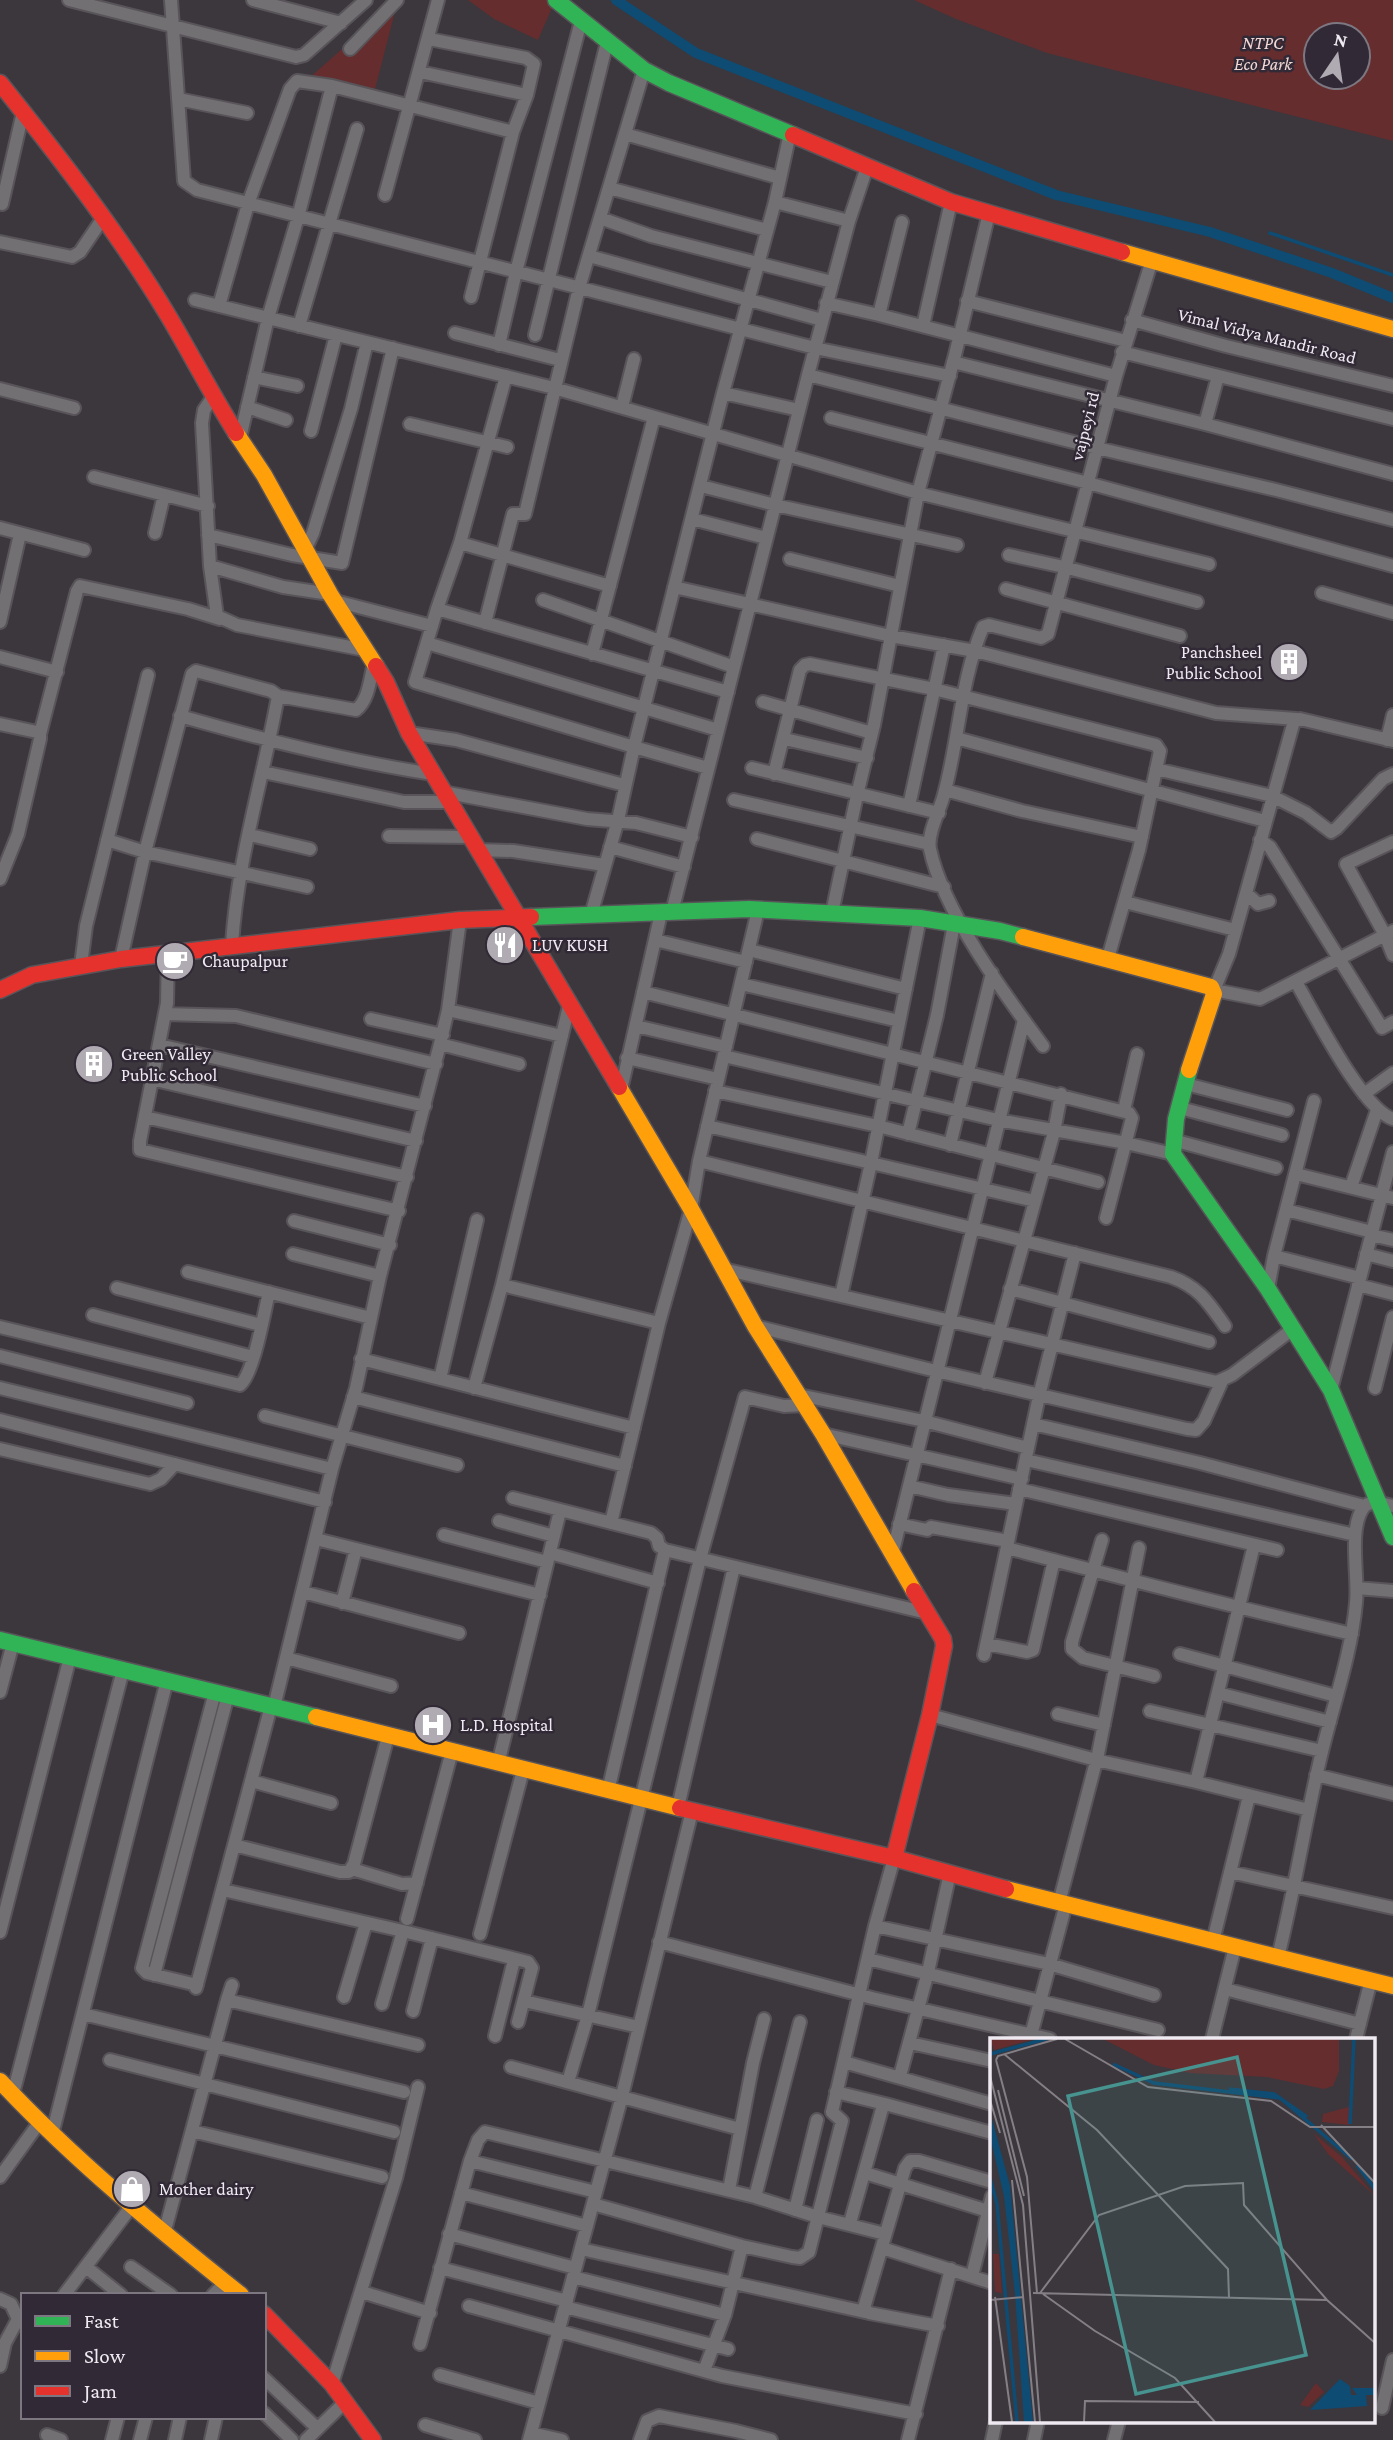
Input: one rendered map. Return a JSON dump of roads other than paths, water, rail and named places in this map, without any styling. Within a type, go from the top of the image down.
[{"type":"street","points":[[69,0],[300,57],[366,0]]},
{"type":"street","points":[[171,0],[184,181],[197,190],[815,348],[950,376]]},
{"type":"street","points":[[253,0],[341,23]]},
{"type":"street","points":[[350,49],[397,0]]},
{"type":"street","points":[[385,195],[438,0]]},
{"type":"street","points":[[556,0],[644,70],[669,83],[951,202],[1393,329]]},
{"type":"street","points":[[499,345],[581,21]]},
{"type":"street","points":[[429,39],[532,61],[534,64],[527,95],[513,132],[471,298]]},
{"type":"street","points":[[535,335],[607,42]]},
{"type":"street","points":[[485,622],[513,514],[525,514],[579,288],[644,70]]},
{"type":"street","points":[[420,72],[527,95]]},
{"type":"street","points":[[219,306],[248,204],[293,85],[303,81],[332,86],[513,132]]},
{"type":"street","points":[[0,83],[73,174],[184,341],[213,397],[386,682],[409,733],[473,844],[570,1002],[691,1209],[755,1326],[824,1433],[892,1555],[943,1639],[944,1646],[930,1715],[875,1926],[836,2092],[832,2112],[842,2121],[811,2246],[806,2256],[792,2257],[742,2246],[470,2161]]},
{"type":"street","points":[[240,438],[268,318],[332,86]]},
{"type":"street","points":[[178,99],[247,113]]},
{"type":"street","points":[[2,204],[23,112]]},
{"type":"street","points":[[299,326],[357,130]]},
{"type":"street","points":[[591,915],[618,820],[624,785],[660,641],[775,202],[790,133]]},
{"type":"street","points":[[625,134],[779,178]]},
{"type":"street","points":[[621,1090],[655,940],[684,867],[692,838],[807,375],[849,221],[867,167]]},
{"type":"street","points":[[609,188],[767,229]]},
{"type":"street","points":[[775,202],[849,221]]},
{"type":"street","points":[[923,326],[951,202]]},
{"type":"street","points":[[832,914],[867,758],[918,493],[950,376],[989,213]]},
{"type":"street","points":[[0,242],[72,257],[80,252],[103,218]]},
{"type":"street","points":[[600,218],[651,236],[832,282]]},
{"type":"street","points":[[879,315],[902,222]]},
{"type":"street","points":[[589,256],[822,320]]},
{"type":"street","name":"vajpeyi rd","points":[[975,651],[985,625],[1044,638],[1048,634],[1054,602],[1124,346],[1152,260]]},
{"type":"street","points":[[195,300],[554,388],[918,493],[1209,564]]},
{"type":"street","points":[[967,301],[1218,376],[1393,419]]},
{"type":"street","points":[[827,303],[1116,376]]},
{"type":"street","name":"Vimal Vidya Mandir Road","points":[[1132,320],[1226,346],[1393,386]]},
{"type":"street","points":[[455,334],[561,360]]},
{"type":"street","points":[[311,431],[336,335]]},
{"type":"street","points":[[307,554],[347,421],[367,342]]},
{"type":"street","points":[[208,535],[307,554],[342,564],[393,348]]},
{"type":"street","points":[[622,407],[634,359]]},
{"type":"street","points":[[953,362],[1393,474]]},
{"type":"street","points":[[807,375],[1097,449],[1393,520]]},
{"type":"street","points":[[506,376],[485,443],[460,543],[415,682],[708,768]]},
{"type":"street","points":[[1205,424],[1218,376]]},
{"type":"street","points":[[254,377],[297,386]]},
{"type":"street","points":[[0,389],[74,408]]},
{"type":"street","points":[[723,393],[799,410]]},
{"type":"street","points":[[213,397],[202,417],[208,535],[215,610],[220,619]]},
{"type":"street","points":[[247,407],[286,420]]},
{"type":"street","points":[[592,654],[654,417]]},
{"type":"street","points":[[831,418],[1088,483],[1393,566]]},
{"type":"street","points":[[410,424],[507,447]]},
{"type":"street","points":[[94,477],[208,506]]},
{"type":"street","points":[[701,486],[957,545]]},
{"type":"street","points":[[155,533],[164,495]]},
{"type":"street","points":[[692,519],[766,538]]},
{"type":"street","points":[[0,528],[84,550]]},
{"type":"street","points":[[0,622],[20,534]]},
{"type":"street","points":[[460,543],[610,586]]},
{"type":"street","points":[[1009,555],[1198,602]]},
{"type":"street","points":[[790,559],[900,586]]},
{"type":"street","points":[[211,566],[432,626]]},
{"type":"street","points":[[0,879],[5,853],[18,834],[40,734],[80,586],[176,606],[237,625],[370,656]]},
{"type":"street","points":[[674,587],[891,636],[975,651],[1216,713],[1296,719],[1390,740],[1393,715]]},
{"type":"street","points":[[1006,589],[1180,636]]},
{"type":"street","points":[[1322,593],[1393,613]]},
{"type":"street","points":[[542,600],[734,667]]},
{"type":"street","points":[[437,609],[728,692]]},
{"type":"street","points":[[427,643],[718,730]]},
{"type":"street","points":[[909,806],[944,645]]},
{"type":"street","points":[[975,651],[945,790],[929,844],[958,925],[1043,1046]]},
{"type":"street","points":[[121,959],[189,680],[196,671],[271,691],[278,696],[356,710],[365,698],[370,656]]},
{"type":"street","points":[[0,657],[57,672]]},
{"type":"street","points":[[774,774],[785,739],[800,670],[805,665],[934,689],[1156,745],[1160,751],[1142,837],[1108,958]]},
{"type":"street","points":[[81,965],[86,926],[148,675]]},
{"type":"street","points":[[232,945],[234,906],[240,873],[264,772],[278,696]]},
{"type":"street","points":[[763,702],[872,733]]},
{"type":"street","points":[[180,716],[270,742],[384,767],[433,774]]},
{"type":"street","points":[[1296,719],[1292,725],[1229,954],[1214,990],[1186,1084],[1173,1147],[1294,1328],[1331,1390],[1393,1537]]},
{"type":"street","points":[[0,724],[40,734]]},
{"type":"street","points":[[409,733],[456,740],[624,785]]},
{"type":"street","points":[[956,738],[1265,821]]},
{"type":"street","points":[[785,739],[867,758]]},
{"type":"street","points":[[752,768],[939,813]]},
{"type":"street","points":[[1156,769],[1272,796],[1296,807],[1331,832],[1383,779],[1393,774]]},
{"type":"street","points":[[264,772],[404,802],[446,797],[587,819],[618,820],[692,838]]},
{"type":"street","points":[[945,790],[1022,811],[1142,837]]},
{"type":"street","points":[[734,800],[852,824],[929,844]]},
{"type":"street","points":[[250,835],[310,849]]},
{"type":"street","points":[[389,836],[473,844],[604,865]]},
{"type":"street","points":[[757,839],[944,887]]},
{"type":"street","points":[[1260,839],[1270,847],[1382,1028],[1393,1023]]},
{"type":"street","points":[[107,840],[145,852],[307,887]]},
{"type":"street","points":[[1393,842],[1346,864],[1389,933],[1393,955]]},
{"type":"street","points":[[610,847],[684,867]]},
{"type":"street","points":[[1245,893],[1258,904],[1269,901]]},
{"type":"street","points":[[1125,902],[1235,930]]},
{"type":"street","points":[[0,990],[32,975],[81,965],[168,952],[460,920],[758,909],[920,918],[999,931],[1108,958],[1214,990],[1260,999],[1389,933]]},
{"type":"street","points":[[611,1523],[659,1323],[691,1209],[707,1125],[758,909]]},
{"type":"street","points":[[841,1296],[871,1163],[920,918]]},
{"type":"street","points":[[222,1694],[142,1968],[154,1975],[197,1987],[286,1658],[332,1469],[353,1397],[380,1276],[442,1040],[449,1010],[460,920]]},
{"type":"street","points":[[908,1134],[958,925]]},
{"type":"street","points":[[655,940],[906,989]]},
{"type":"street","points":[[168,952],[169,989],[140,1150],[399,1211]]},
{"type":"street","points":[[950,1144],[992,973]]},
{"type":"street","points":[[1296,982],[1331,1044],[1364,1094],[1377,1110],[1393,1119]]},
{"type":"street","points":[[741,984],[899,1021]]},
{"type":"street","points":[[643,992],[966,1074],[1124,1110],[1132,1118],[1106,1219]]},
{"type":"street","points":[[474,1388],[502,1285],[570,1002]]},
{"type":"street","points":[[449,1010],[562,1036]]},
{"type":"street","points":[[165,1014],[236,1016],[436,1064]]},
{"type":"street","points":[[371,1019],[519,1064]]},
{"type":"street","points":[[892,1555],[1024,1020]]},
{"type":"street","points":[[636,1026],[725,1052],[998,1120],[1054,1132],[1173,1147],[1276,1168]]},
{"type":"street","points":[[159,1045],[425,1106]]},
{"type":"street","points":[[1124,1110],[1137,1054]]},
{"type":"street","points":[[627,1058],[717,1085],[1098,1182]]},
{"type":"street","points":[[1364,1094],[1393,1073]]},
{"type":"street","points":[[151,1079],[416,1141]]},
{"type":"street","points":[[1186,1084],[1287,1110]]},
{"type":"street","points":[[985,1383],[1054,1132],[1061,1094]]},
{"type":"street","points":[[1268,1289],[1314,1101]]},
{"type":"street","points":[[1180,1108],[1282,1135]]},
{"type":"street","points":[[1351,1187],[1377,1110]]},
{"type":"street","points":[[145,1116],[407,1177]]},
{"type":"street","points":[[707,1125],[1035,1201]]},
{"type":"street","points":[[1331,1390],[1371,1233],[1387,1196],[1392,1158]]},
{"type":"street","points":[[699,1161],[1184,1282],[1203,1296],[1225,1326]]},
{"type":"street","points":[[1296,1174],[1387,1196]]},
{"type":"street","points":[[1286,1210],[1393,1240]]},
{"type":"street","points":[[440,1379],[478,1220]]},
{"type":"street","points":[[294,1221],[390,1245]]},
{"type":"street","points":[[1054,1560],[1033,1650],[1027,1652],[985,1649],[1033,1424],[1075,1253]]},
{"type":"street","points":[[293,1254],[380,1276]]},
{"type":"street","points":[[1366,1254],[1393,1261]]},
{"type":"street","points":[[1274,1256],[1393,1294]]},
{"type":"street","points":[[723,1269],[1212,1382],[1222,1381]]},
{"type":"street","points":[[188,1272],[371,1318]]},
{"type":"street","points":[[502,1285],[659,1323]]},
{"type":"street","points":[[117,1288],[261,1325]]},
{"type":"street","points":[[1010,1289],[1209,1342]]},
{"type":"street","points":[[0,1328],[240,1385],[246,1379],[253,1357],[269,1292]]},
{"type":"street","points":[[93,1315],[253,1357]]},
{"type":"street","points":[[1375,1388],[1393,1317]]},
{"type":"street","points":[[755,1326],[1040,1396],[1196,1430],[1204,1421],[1222,1381],[1294,1328]]},
{"type":"street","points":[[0,1356],[187,1403]]},
{"type":"street","points":[[361,1359],[634,1429]]},
{"type":"street","points":[[0,1388],[332,1469]]},
{"type":"street","points":[[353,1397],[625,1466]]},
{"type":"street","points":[[568,2082],[588,2015],[643,1799],[700,1559],[745,1397],[783,1406],[802,1400],[924,1421],[1027,1454],[1355,1535]]},
{"type":"street","points":[[265,1416],[457,1465]]},
{"type":"street","points":[[0,1420],[325,1502]]},
{"type":"street","points":[[1033,1424],[1378,1505]]},
{"type":"street","points":[[824,1433],[916,1453],[1021,1484],[1277,1550]]},
{"type":"street","points":[[0,1448],[150,1484],[162,1479],[175,1464]]},
{"type":"street","points":[[909,1486],[948,1495],[1016,1504]]},
{"type":"street","points":[[513,1498],[651,1533],[665,1550],[927,1614]]},
{"type":"street","points":[[1278,1957],[1316,1775],[1352,1634],[1357,1588],[1355,1535],[1378,1505]]},
{"type":"street","points":[[498,1763],[560,1511]]},
{"type":"street","points":[[499,1521],[554,1536]]},
{"type":"street","points":[[899,1524],[927,1530],[931,1527],[1008,1545],[1054,1560],[1238,1608],[1352,1634]]},
{"type":"street","points":[[444,1535],[658,1583]]},
{"type":"street","points":[[316,1539],[540,1595]]},
{"type":"street","points":[[1102,1540],[1072,1650],[1083,1658],[1154,1676]]},
{"type":"street","points":[[1196,1782],[1254,1545]]},
{"type":"street","points":[[659,1942],[1030,2037],[1104,1725],[1139,1548]]},
{"type":"street","points":[[342,1602],[356,1549]]},
{"type":"street","points":[[608,1791],[665,1550]]},
{"type":"street","points":[[562,2440],[530,2437],[622,2096],[659,1942],[734,1567]]},
{"type":"street","points":[[1357,1588],[1393,1591]]},
{"type":"street","points":[[303,1592],[459,1633]]},
{"type":"street","points":[[0,1692],[6,1641],[608,1791],[894,1858],[1062,1904],[1393,1986]]},
{"type":"street","points":[[1180,1654],[1336,1696]]},
{"type":"street","points":[[0,1932],[70,1657]]},
{"type":"street","points":[[286,1658],[391,1686]]},
{"type":"street","points":[[13,2094],[123,1670]]},
{"type":"street","points":[[52,2135],[167,1680]]},
{"type":"street","points":[[1218,1693],[1330,1722]]},
{"type":"street","points":[[1150,1711],[1322,1751]]},
{"type":"street","points":[[1058,1714],[1104,1725]]},
{"type":"street","points":[[930,1715],[1096,1760],[1309,1810]]},
{"type":"street","points":[[234,1845],[349,1872],[388,1735]]},
{"type":"street","points":[[383,2004],[452,1751]]},
{"type":"street","points":[[480,1934],[523,1770]]},
{"type":"street","points":[[1316,1775],[1393,1794]]},
{"type":"street","points":[[251,1781],[331,1803]]},
{"type":"street","points":[[1213,1941],[1249,1796]]},
{"type":"street","points":[[352,1869],[402,1884],[417,1883]]},
{"type":"street","points":[[1230,1872],[1393,1908]]},
{"type":"street","points":[[900,2076],[928,1972],[950,1873]]},
{"type":"street","points":[[223,1890],[366,1923],[405,1925],[432,1938],[528,1962],[531,1966],[518,2022]]},
{"type":"street","points":[[344,1997],[366,1923]]},
{"type":"street","points":[[875,1926],[1049,1964],[1154,1995]]},
{"type":"street","points":[[413,2011],[432,1938]]},
{"type":"street","points":[[1212,2038],[1236,1947]]},
{"type":"street","points":[[868,1959],[1158,2030]]},
{"type":"street","points":[[495,2036],[514,1960]]},
{"type":"street","points":[[1356,2038],[1371,1980]]},
{"type":"street","points":[[164,2234],[232,1985]]},
{"type":"street","points":[[1225,1989],[1360,2024]]},
{"type":"street","points":[[227,2000],[418,2045]]},
{"type":"street","points":[[524,2001],[639,2027]]},
{"type":"street","points":[[83,2014],[404,2092]]},
{"type":"street","points":[[729,2190],[752,2063],[764,2018]]},
{"type":"street","points":[[755,2197],[800,2022]]},
{"type":"street","points":[[910,2043],[990,2061]]},
{"type":"street","points":[[110,2060],[394,2132]]},
{"type":"street","points":[[844,2062],[990,2103]]},
{"type":"street","points":[[511,2067],[740,2129]]},
{"type":"street","points":[[0,2081],[39,2123],[131,2207],[238,2293]]},
{"type":"street","points":[[332,2384],[396,2178],[418,2087]]},
{"type":"street","points":[[836,2092],[990,2132]]},
{"type":"street","points":[[850,2223],[885,2104]]},
{"type":"street","points":[[794,2210],[817,2120]]},
{"type":"street","points":[[0,2177],[39,2123]]},
{"type":"street","points":[[192,2131],[383,2177]]},
{"type":"street","points":[[420,2344],[470,2161],[478,2140],[485,2132],[729,2190],[885,2234]]},
{"type":"street","points":[[865,2312],[864,2304],[907,2163],[914,2160],[990,2181]]},
{"type":"street","points":[[865,2173],[988,2211]]},
{"type":"street","points":[[461,2193],[587,2226]]},
{"type":"street","points":[[972,2276],[990,2204]]},
{"type":"street","points":[[66,2293],[131,2207]]},
{"type":"street","points":[[449,2234],[725,2315]]},
{"type":"street","points":[[704,2371],[725,2315],[742,2246]]},
{"type":"street","points":[[882,2248],[990,2282]]},
{"type":"street","points":[[581,2249],[733,2284],[938,2326]]},
{"type":"street","points":[[86,2267],[118,2293]]},
{"type":"street","points":[[131,2267],[168,2293]]},
{"type":"street","points":[[440,2267],[713,2347],[728,2349]]},
{"type":"street","points":[[908,2440],[951,2269]]},
{"type":"street","points":[[215,2293],[225,2283]]},
{"type":"street","points":[[362,2292],[430,2313]]},
{"type":"street","points":[[0,2299],[11,2304],[20,2321],[5,2343],[0,2366]]},
{"type":"street","points":[[469,2306],[704,2371],[916,2414]]},
{"type":"street","points":[[266,2316],[332,2384],[373,2440]]},
{"type":"street","points":[[1382,2407],[1391,2381],[1393,2360]]},
{"type":"street","points":[[440,2375],[539,2403]]},
{"type":"street","points":[[266,2380],[317,2428]]},
{"type":"street","points":[[306,2440],[345,2402]]},
{"type":"street","points":[[266,2415],[292,2440]]},
{"type":"street","points":[[640,2440],[647,2421],[659,2416],[771,2440]]},
{"type":"street","points":[[112,2440],[117,2419]]},
{"type":"street","points":[[140,2440],[145,2419]]},
{"type":"street","points":[[175,2440],[180,2419]]},
{"type":"street","points":[[211,2440],[216,2419]]},
{"type":"street","points":[[992,2440],[996,2422]]},
{"type":"street","points":[[1034,2440],[1038,2422]]},
{"type":"street","points":[[1114,2440],[1119,2422]]},
{"type":"street","points":[[425,2425],[475,2440]]},
{"type":"street","points":[[47,2435],[61,2440]]},
{"type":"waterway","points":[[616,0],[696,53],[1056,195],[1210,232],[1332,273],[1393,298]]},
{"type":"waterway","points":[[1270,233],[1393,275]]},
{"type":"place","name":"Panchsheel Public School","points":[[1289,662]]},
{"type":"place","name":"LUV KUSH","points":[[505,945]]},
{"type":"place","name":"Chaupalpur","points":[[175,961]]},
{"type":"place","name":"Green Valley Public School","points":[[94,1064]]},
{"type":"place","name":"L.D. Hospital","points":[[433,1725]]},
{"type":"place","name":"Mother dairy","points":[[132,2189]]},
{"type":"park label","name":"NTPC Eco Park","points":[[1263,53]]}]
